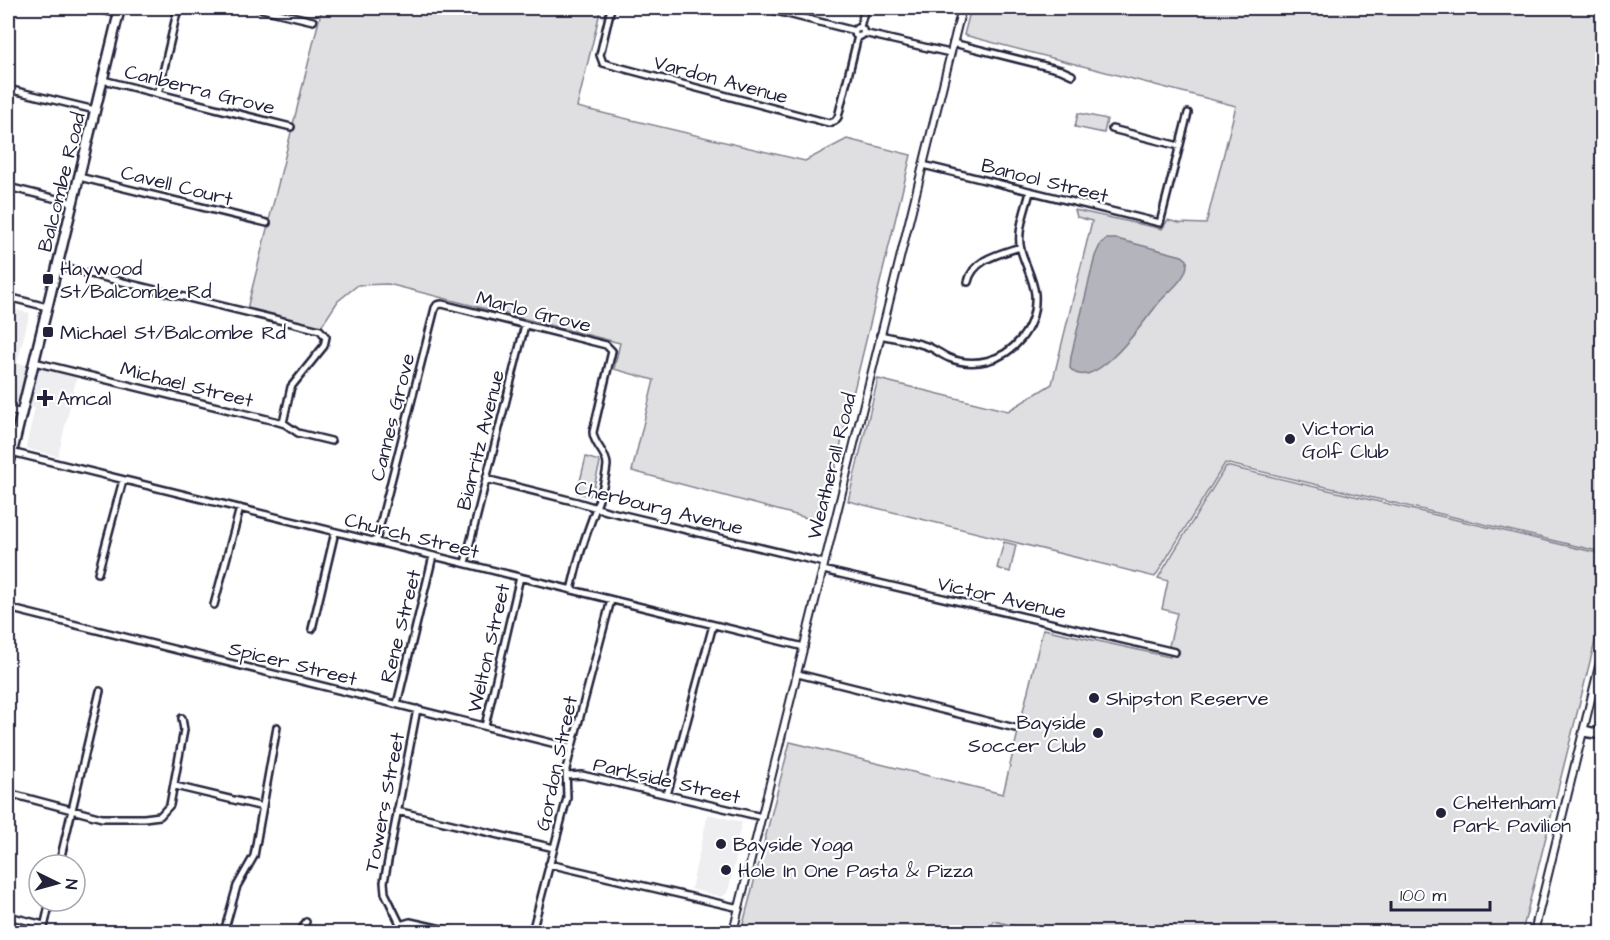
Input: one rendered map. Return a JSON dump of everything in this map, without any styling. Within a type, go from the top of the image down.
[{"type":"main road","name":"Balcombe Road","points":[[8,469],[119,11]]},
{"type":"street","points":[[93,8],[119,11]]},
{"type":"street","points":[[158,94],[178,8]]},
{"type":"street","points":[[258,8],[313,21]]},
{"type":"street","name":"Vardon Avenue","points":[[611,8],[600,55],[601,60],[607,64],[829,123],[838,117],[859,32]]},
{"type":"street","points":[[764,8],[950,53]]},
{"type":"street","points":[[859,32],[865,8]]},
{"type":"street","name":"Weatherall Road","points":[[733,933],[962,8]]},
{"type":"street","points":[[952,43],[1061,70],[1072,75]]},
{"type":"street","name":"Canberra Grove","points":[[103,81],[291,127]]},
{"type":"street","points":[[8,88],[95,110]]},
{"type":"street","points":[[1112,129],[1179,146],[1188,113]]},
{"type":"street","name":"Banool Street","points":[[923,165],[1160,223],[1179,146]]},
{"type":"street","name":"Cavell Court","points":[[79,177],[267,223]]},
{"type":"street","points":[[8,187],[73,203]]},
{"type":"street","points":[[880,334],[930,347],[961,362],[984,362],[1007,352],[1026,333],[1034,309],[1033,282],[1020,247],[1021,231],[1030,192]]},
{"type":"street","points":[[968,282],[972,270],[978,264],[1020,247]]},
{"type":"street","points":[[57,266],[320,330],[326,337],[324,346],[291,387],[283,423]]},
{"type":"street","points":[[8,297],[47,307]]},
{"type":"street","name":"Marlo Grove","points":[[442,304],[606,345],[610,348],[612,355],[593,432],[594,439],[607,462],[596,508]]},
{"type":"street","name":"Cannes Grove","points":[[376,541],[435,308],[442,304]]},
{"type":"street","name":"Biarritz Avenue","points":[[465,563],[525,325]]},
{"type":"street","name":"Michael Street","points":[[34,362],[283,423],[298,433],[331,441]]},
{"type":"street","points":[[8,410],[21,414]]},
{"type":"street","name":"Church Street","points":[[12,452],[804,647]]},
{"type":"street","name":"Cherbourg Avenue","points":[[486,479],[823,567]]},
{"type":"street","points":[[98,573],[123,480]]},
{"type":"street","points":[[214,605],[240,508]]},
{"type":"street","points":[[571,590],[582,546],[596,508]]},
{"type":"street","points":[[312,629],[336,532]]},
{"type":"street","name":"Rene Street","points":[[397,704],[433,556]]},
{"type":"street","name":"Victor Avenue","points":[[823,567],[1175,652]]},
{"type":"street","name":"Welton Street","points":[[485,726],[520,577]]},
{"type":"street","name":"Gordon Street","points":[[532,933],[567,798],[566,776],[572,748],[611,600]]},
{"type":"street","name":"Spicer Street","points":[[8,608],[572,748]]},
{"type":"street","points":[[667,795],[714,625]]},
{"type":"street","points":[[1534,933],[1602,654]]},
{"type":"street","points":[[798,674],[1015,728]]},
{"type":"street","points":[[62,853],[100,691]]},
{"type":"street","name":"Towers Street","points":[[405,933],[385,894],[384,886],[417,709]]},
{"type":"street","points":[[8,793],[72,808],[102,818],[160,816],[170,805],[184,730],[182,718]]},
{"type":"street","points":[[227,932],[237,886],[254,856],[277,727]]},
{"type":"street","points":[[1584,730],[1602,735]]},
{"type":"street","name":"Parkside Street","points":[[566,776],[582,775],[762,817]]},
{"type":"street","points":[[174,786],[263,807]]},
{"type":"street","points":[[397,812],[554,848]]},
{"type":"street","points":[[549,864],[739,908]]},
{"type":"street","points":[[43,933],[47,913]]},
{"type":"street","points":[[8,916],[44,925]]},
{"type":"street","points":[[300,933],[306,922]]},
{"type":"street","points":[[400,925],[408,922],[455,933]]},
{"type":"street","points":[[405,933],[419,924]]},
{"type":"shaded area","points":[[322,8],[601,8],[577,107],[805,161],[847,139],[911,155],[822,522],[632,471],[654,380],[614,369],[620,343],[388,284],[358,285],[338,301],[321,327],[247,309]]},
{"type":"shaded area","name":"Victoria Golf Club","points":[[971,8],[1602,8],[1602,552],[1225,463],[1155,577],[848,501],[878,379],[1008,411],[1052,384],[1092,221],[1077,217],[1075,210],[1162,229],[1168,220],[1179,223],[1206,224],[1236,106],[964,35]]},
{"type":"shaded area","points":[[1078,113],[1107,119],[1104,133],[1075,127]]},
{"type":"shaded area","points":[[1107,239],[1117,239],[1182,256],[1187,260],[1187,267],[1181,279],[1117,353],[1104,365],[1091,372],[1080,374],[1070,368],[1071,356],[1095,256],[1101,243]]},
{"type":"shaded area","points":[[8,308],[30,313],[17,363],[77,376],[58,456],[28,449],[26,446],[35,408],[8,401]]},
{"type":"shaded area","points":[[586,457],[600,463],[592,494],[589,496],[577,493]]},
{"type":"shaded area","points":[[1226,466],[1602,554],[1602,614],[1522,932],[1043,932],[993,921],[990,932],[741,932],[790,742],[1003,794],[1043,629],[1170,657],[1169,646],[1177,613],[1162,609],[1168,581],[1158,578]]},
{"type":"shaded area","points":[[1004,542],[1016,545],[1010,572],[997,568]]},
{"type":"shaded area","points":[[708,814],[742,822],[728,892],[722,897],[691,889]]},
{"type":"place","name":"Haywood St/Balcombe Rd","points":[[48,279]]},
{"type":"place","name":"Michael St/Balcombe Rd","points":[[48,332]]},
{"type":"place","name":"Amcal","points":[[45,398]]},
{"type":"place","name":"Victoria Golf Club","points":[[1290,439]]},
{"type":"place","name":"Shipston Reserve","points":[[1094,698]]},
{"type":"place","name":"Bayside Soccer Club","points":[[1098,733]]},
{"type":"place","name":"Cheltenham Park Pavilion","points":[[1441,813]]},
{"type":"place","name":"Bayside Yoga","points":[[721,844]]},
{"type":"place","name":"Hole In One Pasta & Pizza","points":[[726,870]]}]
